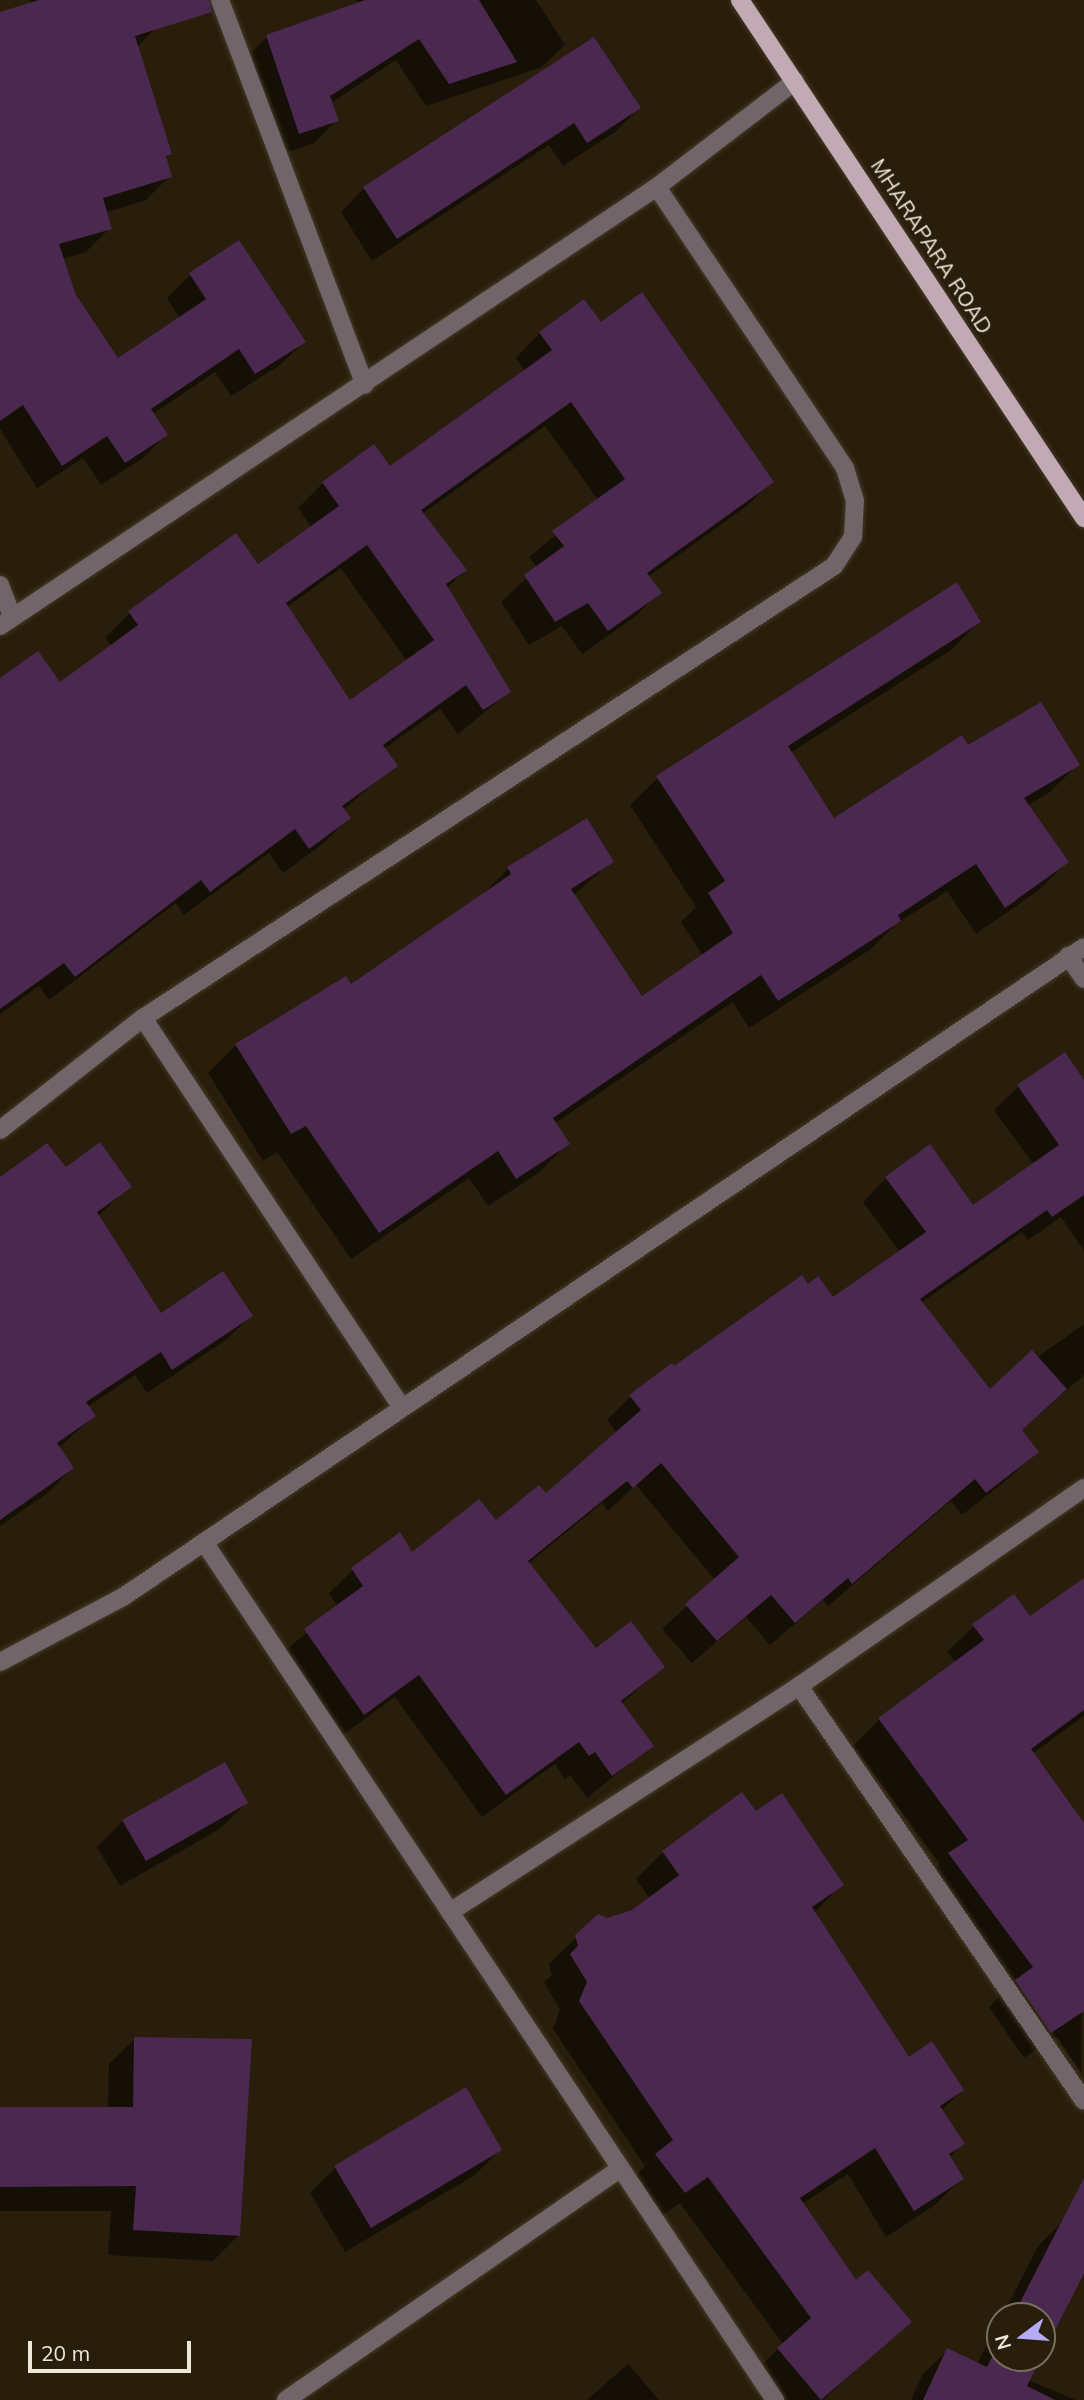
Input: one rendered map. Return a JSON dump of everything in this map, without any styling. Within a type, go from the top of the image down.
[{"type":"main road","name":"MHARAPARA ROAD","points":[[740,0],[1084,518]]},
{"type":"street","points":[[220,0],[365,385]]},
{"type":"street","points":[[0,585],[6,621],[365,385],[657,187],[795,81]]},
{"type":"street","points":[[0,1130],[143,1018],[834,566],[853,537],[855,501],[845,468],[657,187]]},
{"type":"street","points":[[0,1662],[124,1597],[1076,952],[1084,979]]},
{"type":"street","points":[[143,1018],[401,1407]]},
{"type":"street","points":[[450,1912],[799,1686],[1084,1488]]},
{"type":"street","points":[[204,1542],[775,2400]]},
{"type":"street","points":[[799,1686],[1084,2101]]},
{"type":"street","points":[[286,2400],[620,2169]]},
{"type":"building","points":[[39,0],[209,0],[212,12],[135,36],[172,154],[166,156],[172,177],[103,198],[112,229],[59,244],[76,295],[118,358],[206,299],[189,273],[239,240],[306,342],[255,374],[239,349],[151,409],[168,435],[125,463],[107,436],[62,466],[23,405],[0,421],[0,12]]},
{"type":"building","points":[[365,0],[479,0],[517,62],[449,84],[419,39],[330,96],[339,121],[299,134],[266,35]]},
{"type":"building","points":[[594,37],[641,108],[587,143],[574,123],[397,239],[363,187]]},
{"type":"building","points":[[642,292],[774,482],[647,573],[662,593],[608,631],[588,603],[555,622],[524,575],[564,546],[552,531],[625,479],[571,402],[421,510],[467,570],[446,584],[511,692],[483,710],[466,685],[383,745],[398,766],[342,806],[351,818],[309,849],[295,829],[210,892],[201,880],[75,977],[64,963],[0,1009],[0,678],[38,651],[60,682],[138,625],[128,611],[236,533],[258,564],[339,506],[322,482],[374,444],[390,466],[552,350],[539,332],[584,299],[601,322]],"holes":[[[367,545],[434,640],[350,700],[286,603]]]},
{"type":"building","points":[[957,582],[981,622],[788,746],[834,818],[962,735],[968,745],[1041,702],[1080,765],[1024,798],[1069,862],[1005,908],[976,864],[898,915],[901,921],[778,1001],[761,975],[553,1118],[570,1144],[516,1179],[498,1151],[379,1233],[306,1126],[291,1134],[235,1044],[346,976],[351,984],[511,874],[507,867],[587,818],[614,862],[571,889],[642,996],[733,933],[708,893],[725,881],[656,776]]},
{"type":"building","points":[[1065,1052],[1084,1080],[1084,1195],[1052,1217],[1047,1210],[920,1299],[990,1389],[1032,1350],[1067,1389],[1022,1430],[1039,1452],[986,1493],[975,1479],[852,1584],[848,1578],[795,1623],[771,1595],[717,1641],[685,1604],[739,1557],[661,1463],[633,1488],[627,1481],[528,1561],[596,1648],[631,1621],[665,1667],[621,1701],[654,1746],[612,1776],[595,1752],[589,1756],[579,1742],[506,1795],[419,1675],[364,1715],[304,1629],[363,1586],[351,1568],[400,1532],[412,1552],[479,1499],[496,1520],[539,1485],[546,1493],[641,1410],[629,1395],[672,1363],[674,1366],[802,1275],[808,1284],[818,1276],[833,1297],[926,1232],[885,1177],[930,1144],[973,1205],[1059,1145],[1017,1085]]},
{"type":"building","points":[[100,1142],[132,1187],[97,1212],[161,1313],[223,1271],[253,1316],[172,1370],[161,1352],[86,1402],[96,1416],[57,1443],[74,1468],[0,1520],[0,1177],[47,1143],[66,1167]]},
{"type":"building","points":[[1084,1578],[1084,1710],[1031,1749],[1084,1823],[1084,2011],[1051,2033],[1015,1980],[1033,1967],[948,1853],[968,1840],[878,1718],[984,1640],[972,1624],[1014,1594],[1030,1616]]},
{"type":"building","points":[[225,1762],[248,1803],[146,1861],[122,1820]]},
{"type":"building","points":[[742,1792],[756,1811],[782,1793],[844,1885],[812,1907],[909,2057],[932,2041],[964,2090],[940,2106],[965,2144],[949,2154],[964,2179],[914,2211],[875,2148],[800,2198],[856,2280],[868,2270],[912,2322],[821,2400],[777,2348],[811,2318],[708,2177],[685,2193],[655,2154],[673,2140],[579,2001],[587,1982],[570,1954],[578,1946],[575,1935],[598,1914],[607,1918],[632,1910],[679,1875],[662,1851]]},
{"type":"building","points":[[134,2037],[252,2039],[240,2236],[133,2230],[136,2186],[0,2187],[0,2107],[133,2107]]},
{"type":"building","points":[[466,2087],[502,2150],[371,2228],[334,2166]]},
{"type":"building","points":[[1084,2178],[1084,2273],[1056,2328],[1056,2302],[1020,2302]]},
{"type":"building","points":[[947,2348],[986,2367],[986,2372],[1034,2372],[1027,2386],[1055,2400],[923,2400]]}]
